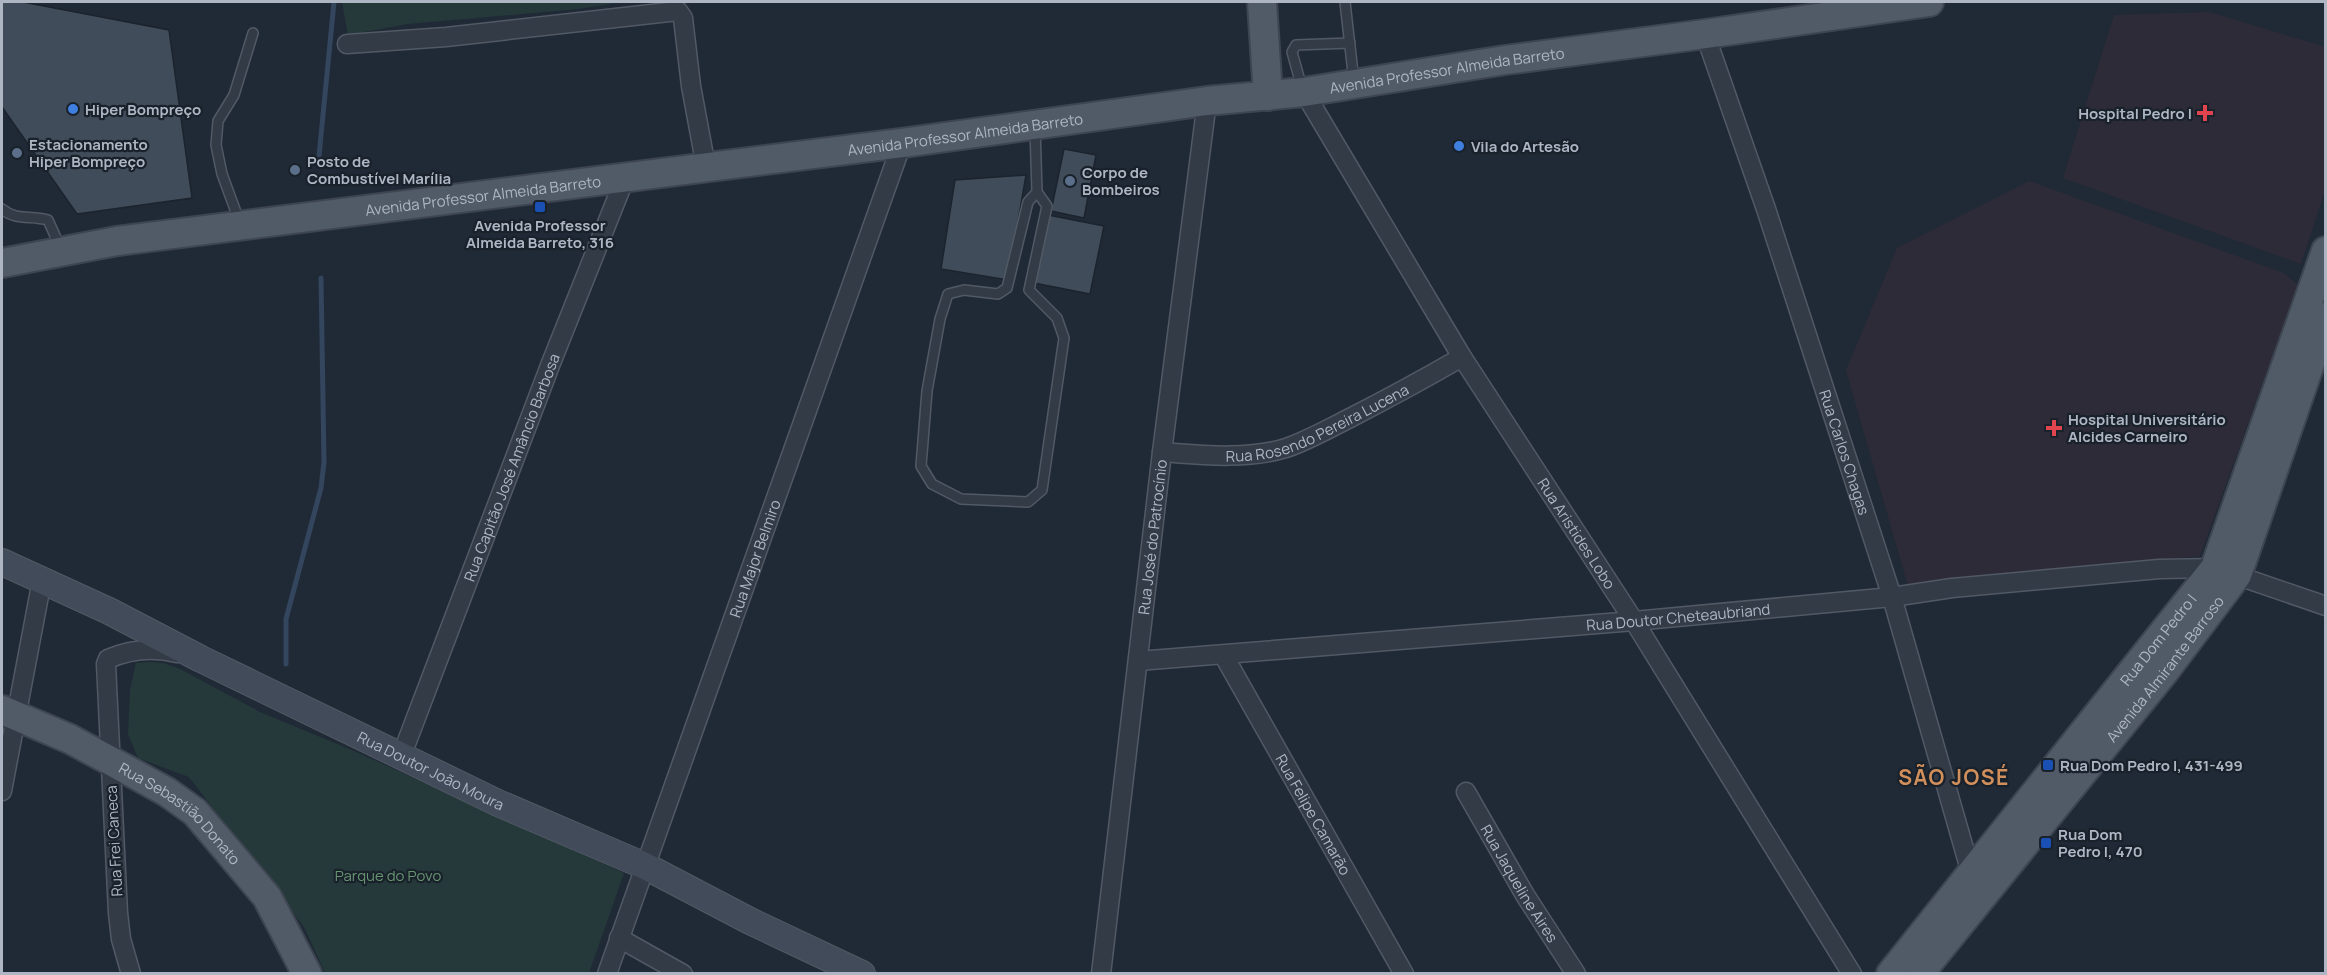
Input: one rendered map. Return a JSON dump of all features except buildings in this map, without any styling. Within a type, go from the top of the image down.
[{"type":"main road","points":[[1262,2],[1268,96]]},
{"type":"main road","name":"Avenida Professor Almeida Barreto","points":[[2,263],[117,242],[241,225],[902,143],[1207,101],[1304,92],[1505,60],[1929,2]]},
{"type":"main road","name":"Rua Dom Pedro I","points":[[1891,974],[1971,873],[2226,572],[2325,251]]},
{"type":"main road","name":"Avenida Almirante Barroso","points":[[1919,974],[2164,672],[2226,572],[2325,317]]},
{"type":"main road","name":"Rua Doutor João Moura","points":[[2,562],[110,611],[201,659],[498,803],[645,866],[750,921],[862,974]]},
{"type":"main road","name":"Rua Sebastião Donato","points":[[8,712],[109,760],[167,792],[195,812],[267,897],[307,974]]},
{"type":"street","points":[[347,44],[446,37],[678,11],[683,18],[691,86],[706,167]]},
{"type":"street","name":"Rua Carlos Chagas","points":[[1705,34],[1766,209],[1892,597],[1971,873]]},
{"type":"street","name":"Rua Aristides Lobo","points":[[1304,92],[1462,357],[1634,621],[1852,974]]},
{"type":"street","name":"Rua José do Patrocínio","points":[[1101,974],[1162,452],[1207,101]]},
{"type":"street","name":"Rua Major Belmiro","points":[[607,974],[902,143]]},
{"type":"street","name":"Rua Capitão José Amâncio Barbosa","points":[[401,757],[551,363],[625,178]]},
{"type":"street","name":"Rua Rosendo Pereira Lucena","points":[[1162,452],[1199,455],[1248,454],[1284,448],[1315,436],[1402,392],[1462,357]]},
{"type":"street","name":"Rua Doutor Cheteaubriand","points":[[1138,661],[1224,656],[1634,621],[1892,597],[1952,588],[2159,568],[2226,572],[2325,606]]},
{"type":"street","points":[[2,791],[8,712],[42,580]]},
{"type":"street","name":"Rua Frei Caneca","points":[[131,974],[121,939],[118,913],[106,664],[108,659],[121,653],[149,649],[163,649],[201,659]]},
{"type":"street","name":"Rua Felipe Camarão","points":[[1224,656],[1404,974]]},
{"type":"street","name":"Rua Jaqueline Aires","points":[[1466,792],[1525,895],[1576,974]]},
{"type":"street","points":[[619,938],[683,974]]},
{"type":"lane","points":[[1345,2],[1354,84]]},
{"type":"lane","points":[[241,225],[222,174],[216,145],[218,121],[234,95],[253,33]]},
{"type":"lane","points":[[1304,92],[1292,52],[1293,48],[1296,45],[1350,43]]},
{"type":"lane","points":[[1035,125],[1037,192],[1047,206],[1029,290],[1057,318],[1064,338],[1042,490],[1028,502],[961,499],[932,484],[921,466],[927,391],[940,319],[948,294],[964,290],[998,294],[1007,288],[1028,202],[1037,192]]},
{"type":"lane","points":[[2,209],[11,217],[37,217],[48,220],[62,252]]},
{"type":"shaded area","name":"Hospital Pedro I","points":[[2210,12],[2325,47],[2325,190],[2301,264],[2063,178],[2114,15]]},
{"type":"shaded area","name":"Hospital Universitário Alcides Carneiro","points":[[2029,181],[2284,273],[2298,285],[2200,556],[1908,586],[1846,370],[1897,248]]},
{"type":"green space","points":[[342,2],[623,2],[578,9],[407,24],[348,35]]},
{"type":"green space","name":"Parque do Povo","points":[[136,663],[163,663],[180,669],[260,712],[354,751],[624,873],[589,973],[325,973],[304,927],[189,777],[138,758],[128,734],[130,690]]},
{"type":"waterway","points":[[319,156],[334,2]]},
{"type":"waterway","points":[[286,664],[286,619],[321,488],[324,462],[321,278]]},
{"type":"place","name":"Hiper Bompreço","points":[[73,109]]},
{"type":"place","name":"Hospital Pedro I","points":[[2205,113]]},
{"type":"place","name":"Vila do Artesão","points":[[1459,146]]},
{"type":"place","name":"Estacionamento Hiper Bompreço","points":[[17,153]]},
{"type":"place","name":"Posto de Combustível Marília","points":[[295,170]]},
{"type":"place","name":"Corpo de Bombeiros","points":[[1070,181]]},
{"type":"place","name":"Avenida Professor Almeida Barreto, 316","points":[[540,207]]},
{"type":"place","name":"Hospital Universitário Alcides Carneiro","points":[[2054,428]]},
{"type":"place","name":"Rua Dom Pedro I, 431-499","points":[[2048,765]]},
{"type":"place","name":"Rua Dom Pedro I, 470","points":[[2046,843]]},
{"type":"district","name":"SÃO JOSÉ","points":[[1954,777]]}]
